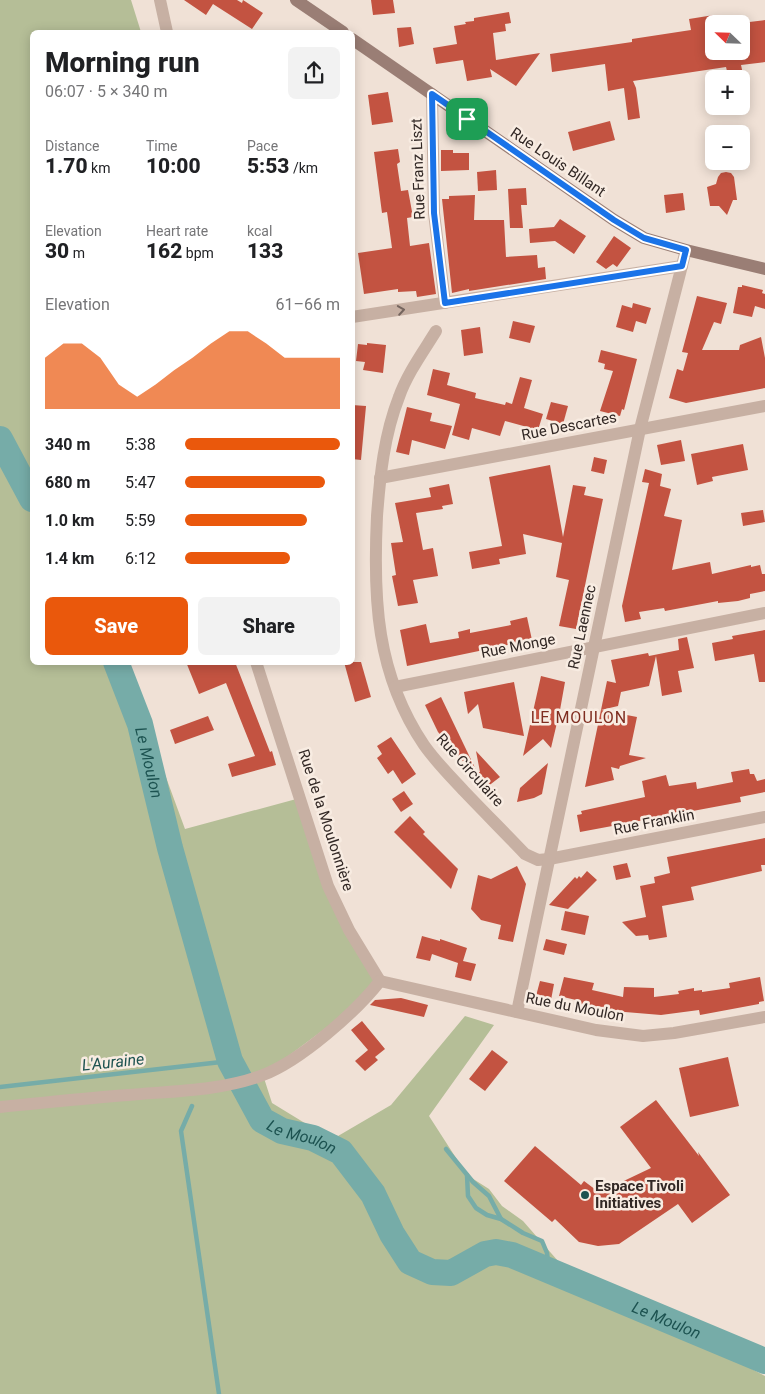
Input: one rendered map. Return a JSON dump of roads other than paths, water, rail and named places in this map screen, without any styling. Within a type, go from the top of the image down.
[{"type":"street","points":[[160,0],[167,30]]},
{"type":"street","points":[[296,0],[340,30]]},
{"type":"street","name":"Rue Louis Billant","points":[[355,41],[614,220],[644,238],[765,270]]},
{"type":"street","name":"Rue Franz Liszt","points":[[432,94],[434,213],[445,303]]},
{"type":"street","name":"Rue Laennec","points":[[517,1012],[640,429],[686,250]]},
{"type":"street","points":[[355,317],[682,266]]},
{"type":"street","name":"Rue Circulaire","points":[[436,331],[399,396],[388,431],[380,478],[375,556],[378,618],[383,649],[395,687],[407,716],[425,746],[450,776],[525,854],[538,860],[550,859]]},
{"type":"street","name":"Rue Descartes","points":[[380,478],[765,406]]},
{"type":"street","name":"Rue Monge","points":[[395,687],[765,613]]},
{"type":"street","name":"Rue de la Moulonnière","points":[[257,665],[328,886],[349,930],[380,981]]},
{"type":"street","name":"Rue Franklin","points":[[550,859],[765,817]]},
{"type":"street","points":[[0,1107],[222,1086],[263,1075],[288,1062],[323,1035],[366,998],[380,981]]},
{"type":"street","name":"Rue du Moulon","points":[[380,981],[596,1030],[643,1036],[674,1033],[765,1017]]},
{"type":"waterway","name":"Le Moulon","points":[[0,439],[30,495]]},
{"type":"waterway","name":"Le Moulon","points":[[117,665],[140,724],[170,848],[230,1061],[262,1120],[282,1131],[313,1138],[341,1152],[373,1194],[392,1234],[410,1262],[432,1272],[451,1273],[485,1254],[496,1252],[512,1255],[765,1361]]},
{"type":"waterway","name":"L'Auraine","points":[[0,1087],[230,1061]]},
{"type":"waterway","points":[[192,1106],[181,1131],[219,1394]]},
{"type":"waterway","points":[[446,1149],[473,1182],[489,1196],[501,1219]]},
{"type":"waterway","points":[[467,1175],[468,1196],[476,1208],[542,1241],[547,1253],[549,1271]]},
{"type":"place","name":"Espace Tivoli Initiatives","points":[[585,1195]]},
{"type":"district","name":"LE MOULON","points":[[579,717]]}]
